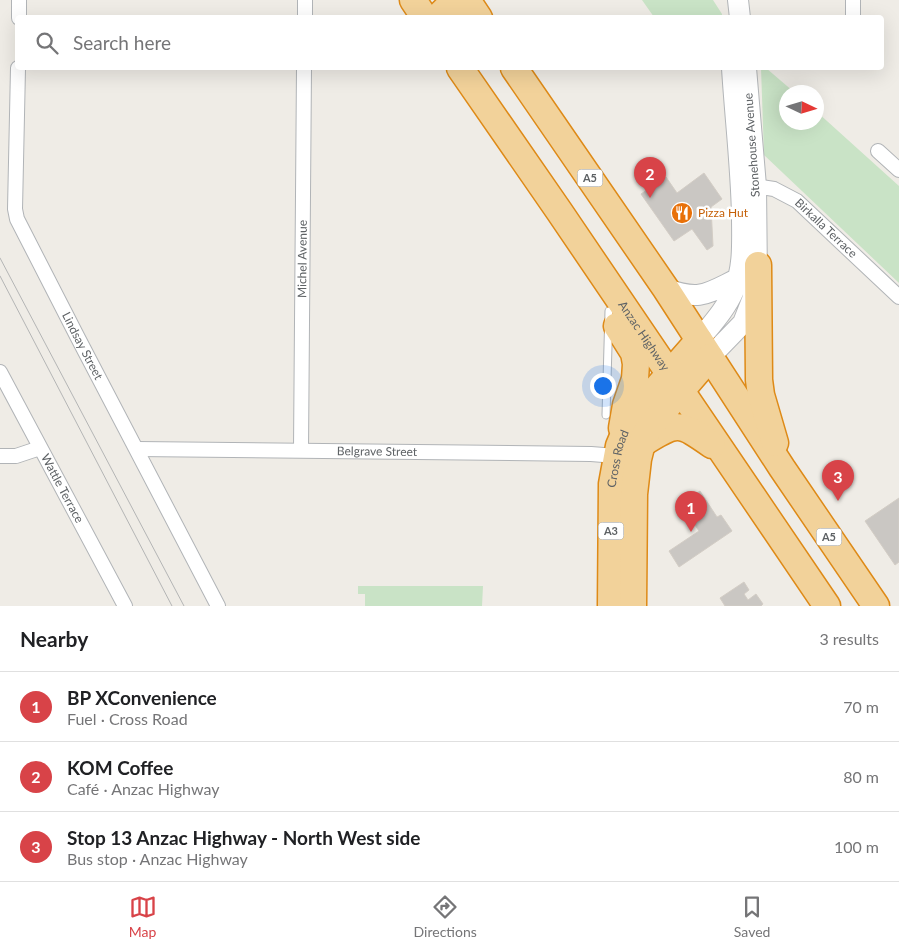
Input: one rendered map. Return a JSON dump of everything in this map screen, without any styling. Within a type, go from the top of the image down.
[{"type":"highway","points":[[440,15],[446,9],[466,0],[478,15]]},
{"type":"highway","name":"Anzac Highway","points":[[461,70],[827,606]]},
{"type":"highway","name":"A5","points":[[515,70],[666,290],[782,468],[876,606]]},
{"type":"highway","points":[[559,211],[566,250],[609,312],[634,353],[636,364],[635,379],[626,405],[626,448],[667,429],[678,426],[688,429],[721,452]]},
{"type":"highway","points":[[748,272],[760,395],[782,468]]},
{"type":"highway","name":"Cross Road","points":[[611,606],[612,484],[626,448],[646,433],[675,383],[704,349]]},
{"type":"highway","name":"Cross Road","points":[[626,448],[638,459],[634,494],[633,606]]},
{"type":"street","points":[[19,0],[19,15]]},
{"type":"street","points":[[305,0],[305,15]]},
{"type":"street","points":[[735,15],[737,0]]},
{"type":"street","points":[[737,0],[740,15]]},
{"type":"street","points":[[853,0],[853,15]]},
{"type":"street","name":"Lindsay Street","points":[[18,70],[15,209],[17,218],[218,606]]},
{"type":"street","name":"Michel Avenue","points":[[301,450],[304,70]]},
{"type":"street","name":"Stonehouse Avenue","points":[[732,70],[749,185]]},
{"type":"street","name":"Stonehouse Avenue","points":[[704,349],[743,323],[755,290],[748,272],[749,185],[746,70]]},
{"type":"street","points":[[878,151],[899,170]]},
{"type":"street","name":"Birkalla Terrace","points":[[749,185],[782,192],[797,201],[899,297]]},
{"type":"street","points":[[666,290],[695,297],[706,294],[748,272]]},
{"type":"street","name":"Wattle Terrace","points":[[0,372],[125,606]]},
{"type":"street","points":[[0,456],[16,456],[40,448]]},
{"type":"street","name":"Belgrave Street","points":[[136,449],[590,454],[626,448]]},
{"type":"lane","points":[[606,415],[609,312]]},
{"type":"green space","points":[[642,0],[713,0],[722,14],[722,15],[653,15]]},
{"type":"green space","points":[[761,70],[768,70],[786,85],[779,85],[779,130],[824,130],[824,118],[899,186],[899,283],[764,155]]},
{"type":"green space","points":[[358,586],[483,586],[482,606],[365,606],[365,594],[358,594]]},
{"type":"building","points":[[704,173],[722,199],[711,207],[713,246],[707,250],[692,229],[674,241],[641,194],[666,177],[677,193]]},
{"type":"building","points":[[700,491],[717,517],[721,515],[732,531],[679,567],[669,551],[699,531],[681,504]]},
{"type":"building","points":[[899,498],[899,562],[895,565],[865,521]]},
{"type":"building","points":[[744,582],[749,590],[744,594],[748,600],[756,594],[763,604],[761,606],[725,606],[720,598]]},
{"type":"tram line","points":[[0,258],[184,606]]},
{"type":"tram line","points":[[0,276],[172,606]]},
{"type":"place","name":"KOM Coffee","points":[[650,198]]},
{"type":"place","name":"Pizza Hut","points":[[682,213]]},
{"type":"place","name":"Stop 13 Anzac Highway - North West side","points":[[838,501]]},
{"type":"place","name":"BP XConvenience","points":[[691,532]]}]
